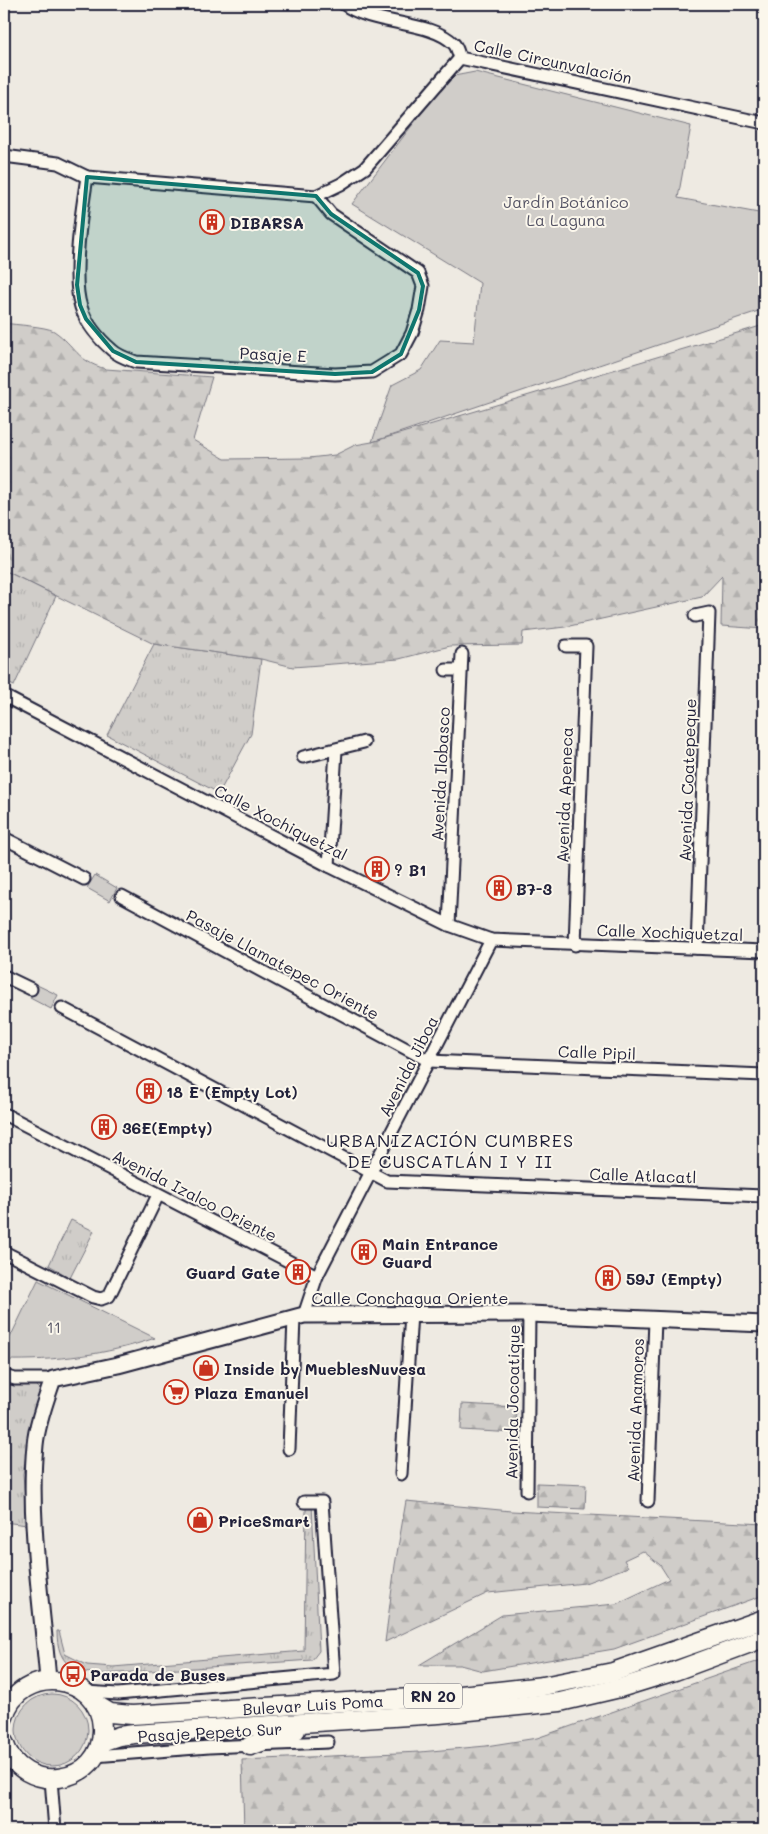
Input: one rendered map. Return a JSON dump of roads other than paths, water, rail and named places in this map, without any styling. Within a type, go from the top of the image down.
[{"type":"highway","name":"Bulevar Luis Poma","points":[[90,1698],[110,1713],[132,1716],[461,1694],[543,1686],[613,1672],[764,1619]]},
{"type":"highway","name":"Bulevar Luis Poma","points":[[97,1749],[119,1736],[134,1734],[516,1708],[583,1698],[675,1671],[764,1638]]},
{"type":"highway","name":"RN 20","points":[[48,1680],[71,1684],[90,1698]]},
{"type":"highway","points":[[7,1705],[34,1683],[48,1680]]},
{"type":"highway","points":[[90,1698],[102,1726],[97,1749]]},
{"type":"highway","points":[[250,1746],[317,1722]]},
{"type":"highway","name":"RN 20","points":[[8,1756],[31,1775],[51,1779],[64,1778],[75,1773],[97,1749]]},
{"type":"main road","name":"Calle Conchagua Oriente","points":[[53,1379],[118,1365],[299,1316],[410,1313],[529,1314],[764,1324]]},
{"type":"main road","points":[[48,1680],[36,1528],[34,1466],[39,1428],[53,1379]]},
{"type":"street","points":[[344,4],[370,16],[440,34],[455,45],[460,58]]},
{"type":"street","name":"Calle Circunvalación","points":[[4,156],[58,163],[87,177],[162,182],[260,193],[316,196],[341,184],[365,168],[460,58],[764,123]]},
{"type":"street","name":"Pasaje E","points":[[87,177],[81,219],[77,285],[80,305],[86,319],[113,351],[136,362],[335,374],[372,372],[401,354],[419,310],[424,286],[418,273],[331,214],[316,196]]},
{"type":"street","name":"Avenida Coatepeque","points":[[695,616],[709,613],[697,948]]},
{"type":"street","name":"Avenida Apeneca","points":[[566,646],[586,646],[575,945]]},
{"type":"street","name":"Avenida Ilobasco","points":[[449,925],[462,654]]},
{"type":"street","points":[[446,670],[461,670]]},
{"type":"street","name":"Calle Xochiquetzal","points":[[4,696],[330,866],[449,925],[490,940],[575,945],[764,951]]},
{"type":"street","points":[[302,757],[364,742]]},
{"type":"street","points":[[330,866],[336,750]]},
{"type":"street","points":[[4,838],[84,879]]},
{"type":"street","name":"Pasaje Llamatepec Oriente","points":[[122,896],[429,1061]]},
{"type":"street","name":"Avenida Jiboa","points":[[288,1449],[299,1316],[490,940]]},
{"type":"street","points":[[4,976],[31,989]]},
{"type":"street","name":"Calle Atlacatl","points":[[62,1008],[387,1182],[764,1196]]},
{"type":"street","name":"Calle Pipil","points":[[429,1061],[764,1075]]},
{"type":"street","name":"Avenida Izalco Oriente","points":[[4,1114],[318,1276]]},
{"type":"street","points":[[4,1252],[93,1297],[109,1296],[158,1195]]},
{"type":"street","points":[[401,1474],[410,1313]]},
{"type":"street","name":"Avenida Jocoatique","points":[[527,1491],[529,1314]]},
{"type":"street","name":"Avenida Anamoros","points":[[648,1501],[655,1320]]},
{"type":"street","name":"Calle Conchagua Oriente","points":[[4,1376],[15,1379],[53,1379]]},
{"type":"street","points":[[90,1698],[334,1674],[322,1502],[304,1502]]},
{"type":"street","name":"Pasaje Pepeto Sur","points":[[97,1749],[250,1746],[328,1742]]},
{"type":"street","points":[[51,1779],[56,1830]]},
{"type":"place","name":"DIBARSA","points":[[212,222]]},
{"type":"place","name":"? B1","points":[[377,869]]},
{"type":"place","name":"B7-3","points":[[499,888]]},
{"type":"place","name":"18 E (Empty Lot)","points":[[149,1091]]},
{"type":"place","name":"36E(Empty)","points":[[104,1127]]},
{"type":"place","name":"Main Entrance Guard","points":[[364,1252]]},
{"type":"place","name":"Guard Gate","points":[[298,1272]]},
{"type":"place","name":"59J (Empty)","points":[[608,1278]]},
{"type":"place","name":"Inside by MueblesNuvesa","points":[[206,1368]]},
{"type":"place","name":"Plaza Emanuel","points":[[176,1392]]},
{"type":"place","name":"PriceSmart","points":[[200,1520]]},
{"type":"place","name":"Parada de Buses","points":[[73,1674]]},
{"type":"district","name":"URBANIZACIÓN CUMBRES DE CUSCATLÁN I Y II","points":[[450,1150]]},
{"type":"park label","name":"Jardín Botánico La Laguna","points":[[566,210]]},
{"type":"park label","name":"11","points":[[54,1326]]}]
